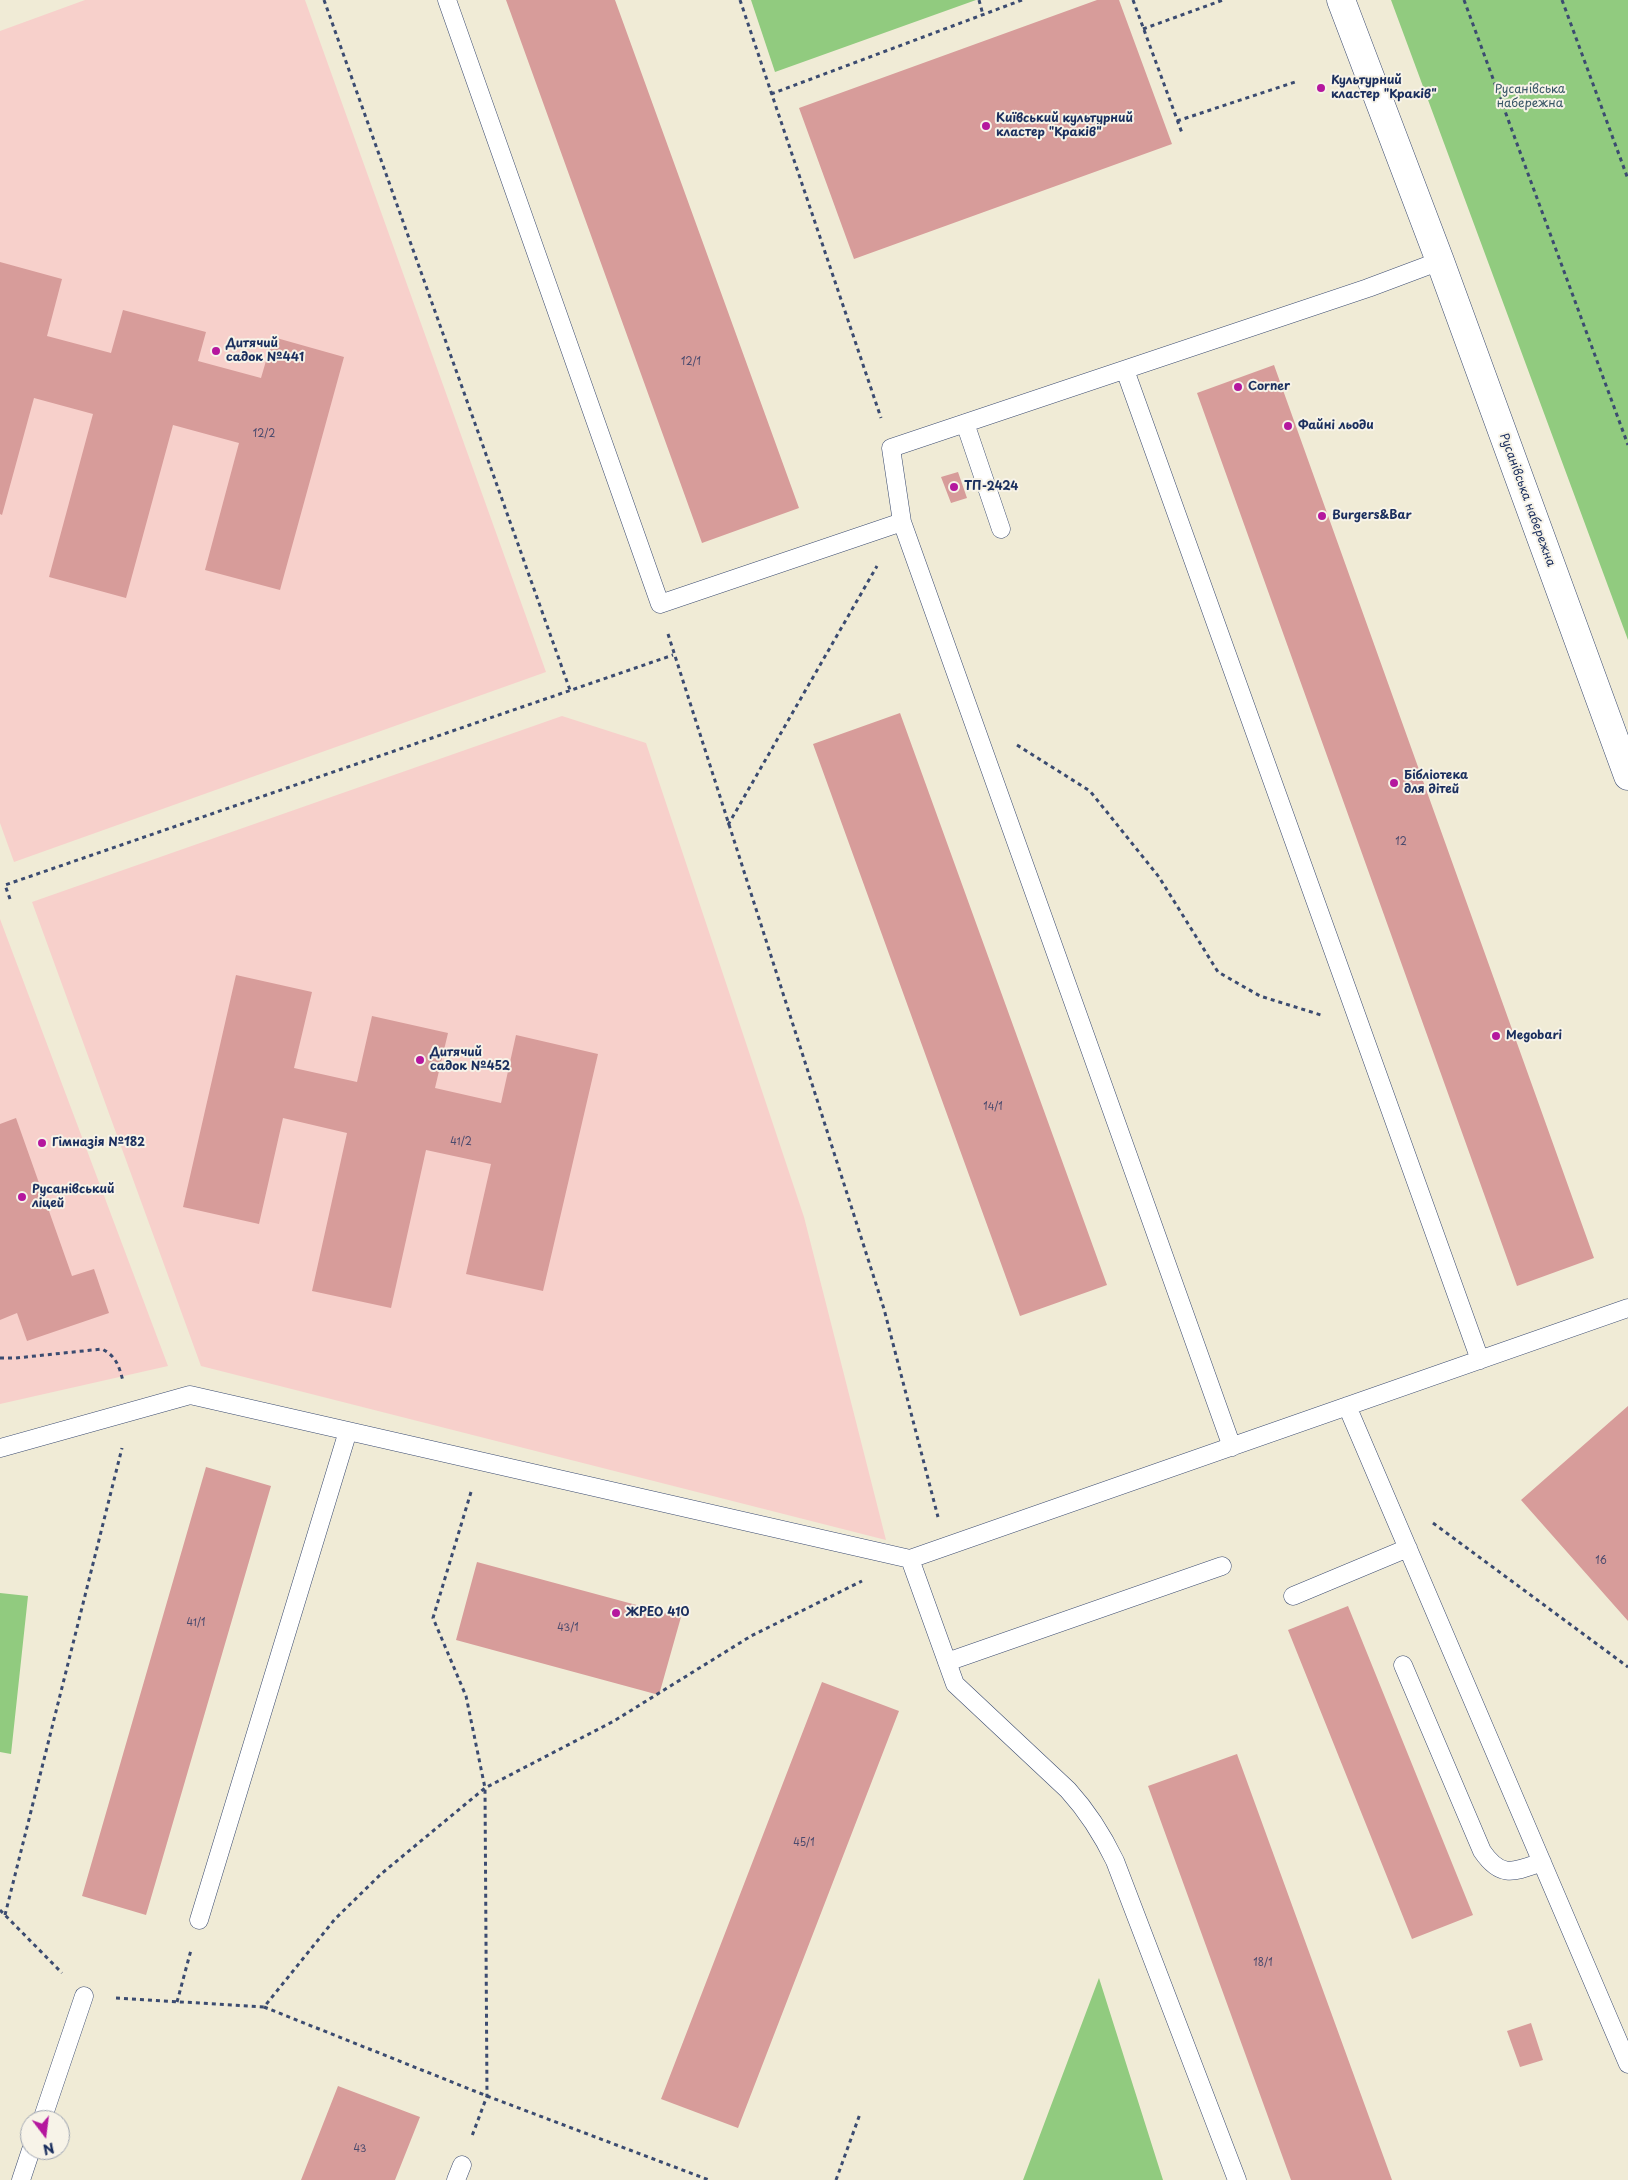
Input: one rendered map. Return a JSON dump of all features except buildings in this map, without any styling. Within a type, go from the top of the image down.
[{"type":"main road","name":"Русанівська набережна","points":[[1341,0],[1440,261],[1628,776]]},
{"type":"lane","points":[[447,0],[660,604],[902,522]]},
{"type":"lane","points":[[1232,1447],[902,522],[891,448],[1358,291],[1440,261]]},
{"type":"lane","points":[[1125,370],[1480,1360]]},
{"type":"lane","points":[[965,423],[1001,529]]},
{"type":"lane","points":[[0,1448],[190,1395],[910,1559],[1628,1308]]},
{"type":"lane","points":[[1347,1406],[1628,2064]]},
{"type":"lane","points":[[199,1920],[348,1431]]},
{"type":"lane","points":[[1293,1596],[1408,1548]]},
{"type":"lane","points":[[910,1559],[955,1684],[1068,1790],[1085,1809],[1104,1837],[1115,1861],[1237,2180]]},
{"type":"lane","points":[[947,1662],[1222,1566]]},
{"type":"lane","points":[[1403,1665],[1482,1851],[1491,1864],[1503,1870],[1518,1870],[1542,1862]]},
{"type":"lane","points":[[45,2110],[84,1996]]},
{"type":"lane","points":[[21,2180],[28,2160]]},
{"type":"path","points":[[324,0],[570,690]]},
{"type":"path","points":[[740,0],[891,448]]},
{"type":"path","points":[[979,0],[983,15]]},
{"type":"path","points":[[771,94],[1022,0]]},
{"type":"path","points":[[1132,0],[1182,133]]},
{"type":"path","points":[[1143,29],[1223,0]]},
{"type":"path","points":[[1464,0],[1628,444]]},
{"type":"path","points":[[1562,0],[1628,179]]},
{"type":"path","points":[[1177,120],[1295,82]]},
{"type":"path","points":[[728,825],[902,522]]},
{"type":"path","points":[[10,899],[5,885],[673,655],[884,1308],[946,1546]]},
{"type":"path","points":[[972,717],[1090,791],[1159,877],[1218,972],[1260,996],[1359,1026]]},
{"type":"path","points":[[0,1358],[102,1349],[112,1354],[118,1365],[131,1411],[5,1915]]},
{"type":"path","points":[[459,2173],[487,2096],[485,1788],[466,1696],[433,1618],[480,1461]]},
{"type":"path","points":[[1428,1520],[1628,1667]]},
{"type":"path","points":[[264,2007],[335,1919],[381,1874],[485,1788],[614,1721],[751,1636],[910,1559]]},
{"type":"path","points":[[0,1910],[84,1996],[264,2007],[487,2096],[709,2180]]},
{"type":"path","points":[[0,1915],[5,1915]]},
{"type":"path","points":[[177,2002],[199,1920]]},
{"type":"path","points":[[836,2180],[860,2114]]},
{"type":"shaded area","name":"Дитячий садок №441","points":[[85,0],[305,0],[546,672],[14,862],[0,823],[0,31]]},
{"type":"shaded area","name":"Дитячий садок №452","points":[[562,716],[646,743],[804,1217],[886,1540],[201,1366],[32,902]]},
{"type":"shaded area","name":"Гімназія №182","points":[[0,919],[168,1366],[0,1404]]},
{"type":"green space","points":[[751,0],[976,0],[775,72]]},
{"type":"green space","name":"Русанівська набережна","points":[[1391,0],[1628,0],[1628,640]]},
{"type":"green space","points":[[0,1593],[28,1596],[11,1754],[0,1752]]},
{"type":"green space","points":[[1099,1978],[1163,2180],[1023,2180]]},
{"type":"place","name":"Культурний кластер \"Краків\"","points":[[1321,88]]},
{"type":"place","name":"Київський культурний кластер \"Краків\"","points":[[986,126]]},
{"type":"place","name":"Дитячий садок №441","points":[[216,351]]},
{"type":"place","name":"Corner","points":[[1238,387]]},
{"type":"place","name":"Файні льоди","points":[[1288,426]]},
{"type":"place","name":"ТП-2424","points":[[954,487]]},
{"type":"place","name":"Burgers&Bar","points":[[1322,516]]},
{"type":"place","name":"Бібліотека для дітей","points":[[1394,783]]},
{"type":"place","name":"Megobari","points":[[1496,1036]]},
{"type":"place","name":"Дитячий садок №452","points":[[420,1060]]},
{"type":"place","name":"Гімназія №182","points":[[42,1143]]},
{"type":"place","name":"Русанівський ліцей","points":[[22,1197]]},
{"type":"place","name":"ЖРЕО 410","points":[[616,1613]]}]
